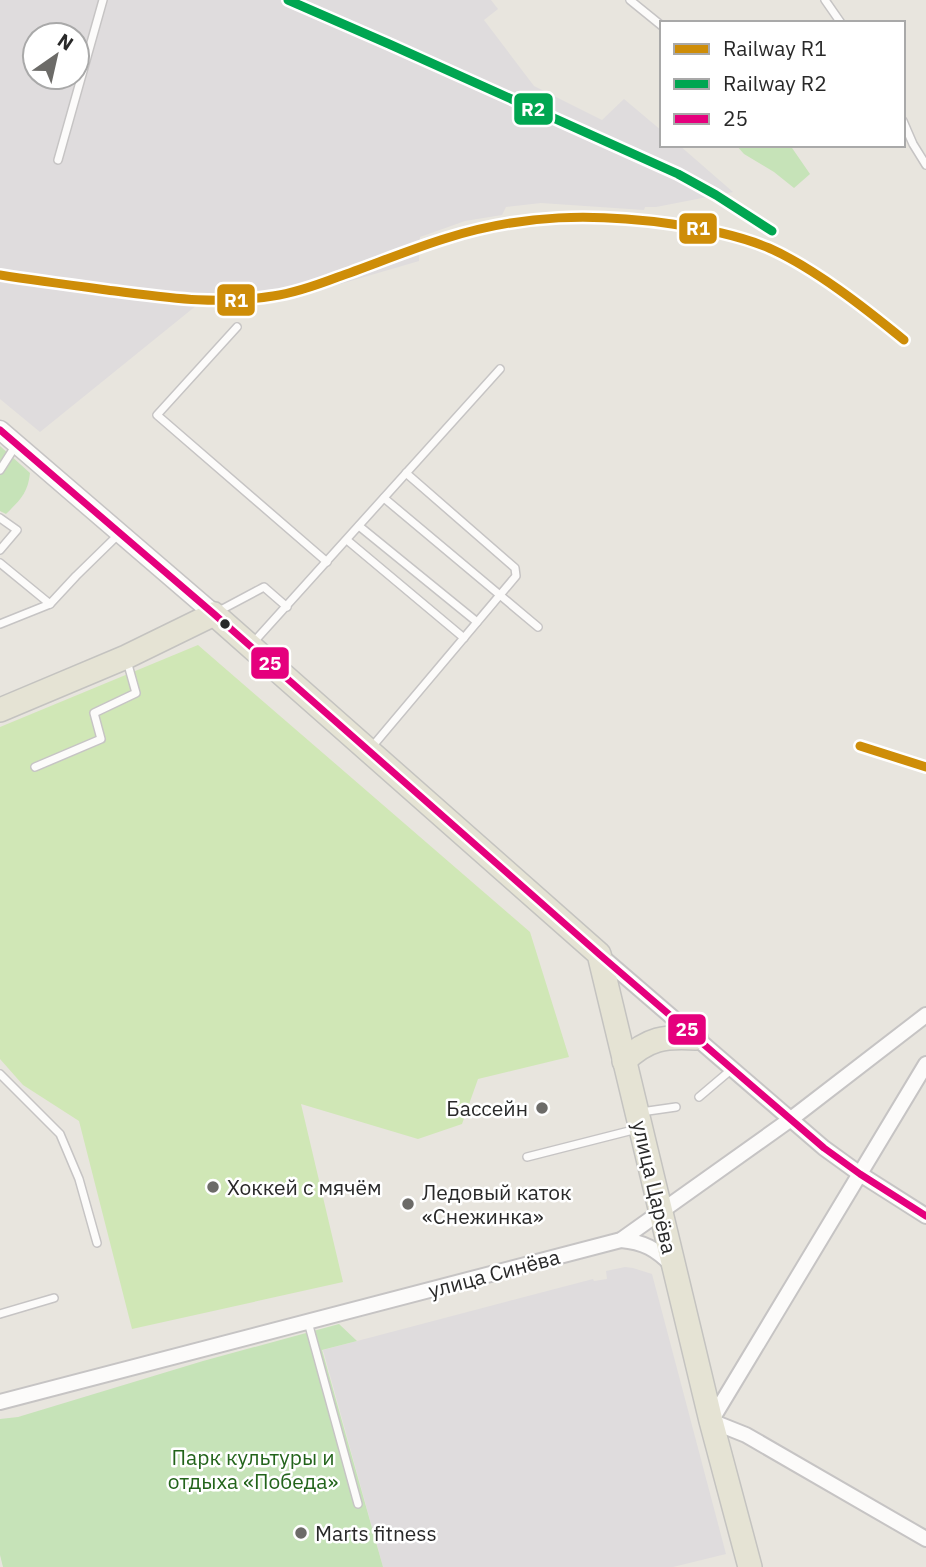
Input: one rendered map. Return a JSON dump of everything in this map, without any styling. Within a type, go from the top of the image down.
[{"type":"main road","points":[[0,710],[126,657],[214,614],[598,954]]},
{"type":"main road","name":"улица Царёва","points":[[598,954],[711,1422],[750,1567]]},
{"type":"main road","points":[[624,1060],[656,1039],[696,1038]]},
{"type":"street","points":[[0,430],[214,614]]},
{"type":"street","points":[[598,954],[824,1148],[926,1216]]},
{"type":"street","name":"улица Синёва","points":[[0,1402],[621,1240],[791,1119],[926,1015]]},
{"type":"street","points":[[926,1064],[711,1422],[746,1435],[926,1539]]},
{"type":"street","points":[[621,1240],[636,1241],[650,1247],[673,1266]]},
{"type":"lane","points":[[58,160],[103,0]]},
{"type":"lane","points":[[631,0],[660,24]]},
{"type":"lane","points":[[825,0],[840,21]]},
{"type":"lane","points":[[905,126],[926,165]]},
{"type":"lane","points":[[237,327],[157,415],[327,562]]},
{"type":"lane","points":[[250,646],[500,369]]},
{"type":"lane","points":[[0,470],[16,444]]},
{"type":"lane","points":[[369,750],[516,576],[515,568],[406,473]]},
{"type":"lane","points":[[384,498],[538,626]]},
{"type":"lane","points":[[0,518],[17,530],[0,550]]},
{"type":"lane","points":[[359,526],[477,622]]},
{"type":"lane","points":[[0,624],[50,604],[120,533]]},
{"type":"lane","points":[[346,540],[464,638]]},
{"type":"lane","points":[[0,563],[50,604]]},
{"type":"lane","points":[[214,614],[264,587],[287,607]]},
{"type":"lane","points":[[35,766],[101,739],[94,713],[136,693],[126,657]]},
{"type":"lane","points":[[699,1097],[732,1069]]},
{"type":"lane","points":[[0,1074],[60,1134],[79,1179],[97,1243]]},
{"type":"lane","points":[[527,1157],[676,1107]]},
{"type":"lane","points":[[0,1314],[54,1298]]},
{"type":"lane","points":[[308,1322],[358,1504]]},
{"type":"shaded area","points":[[0,0],[491,0],[498,9],[484,20],[534,86],[602,120],[624,99],[660,129],[660,147],[681,147],[733,192],[645,207],[644,210],[541,203],[506,207],[502,215],[465,221],[420,237],[419,261],[313,292],[264,303],[226,307],[197,305],[40,432],[0,399]]},
{"type":"shaded area","points":[[625,1267],[652,1274],[726,1554],[673,1567],[383,1567],[323,1350],[593,1279],[607,1279],[606,1271]]},
{"type":"green space","points":[[738,147],[791,147],[810,174],[794,188]]},
{"type":"green space","points":[[0,446],[30,473],[22,496],[6,514],[0,511]]},
{"type":"green space","points":[[198,645],[530,932],[569,1057],[478,1079],[462,1124],[418,1139],[301,1104],[343,1282],[132,1329],[79,1121],[23,1085],[0,1059],[0,727]]},
{"type":"green space","name":"Парк культуры и отдыха «Победа»","points":[[339,1324],[357,1341],[322,1350],[383,1567],[3,1567],[0,1555],[0,1419],[18,1417],[203,1361]]},
{"type":"rail line","name":"R2","points":[[288,0],[678,174],[772,231]]},
{"type":"rail line","name":"R1","points":[[0,275],[174,298],[252,299],[306,288],[447,238],[503,224],[587,217],[643,220],[709,230],[769,248],[821,277],[904,340]]},
{"type":"rail line","name":"R1","points":[[860,746],[926,767]]},
{"type":"transit line","name":"25","points":[[0,430],[824,1148],[926,1216]]},
{"type":"place","name":"Бассейн","points":[[542,1108]]},
{"type":"place","name":"Хоккей с мячём","points":[[213,1187]]},
{"type":"place","name":"Ледовый каток «Снежинка»","points":[[408,1204]]},
{"type":"place","name":"Marts fitness","points":[[301,1533]]}]
